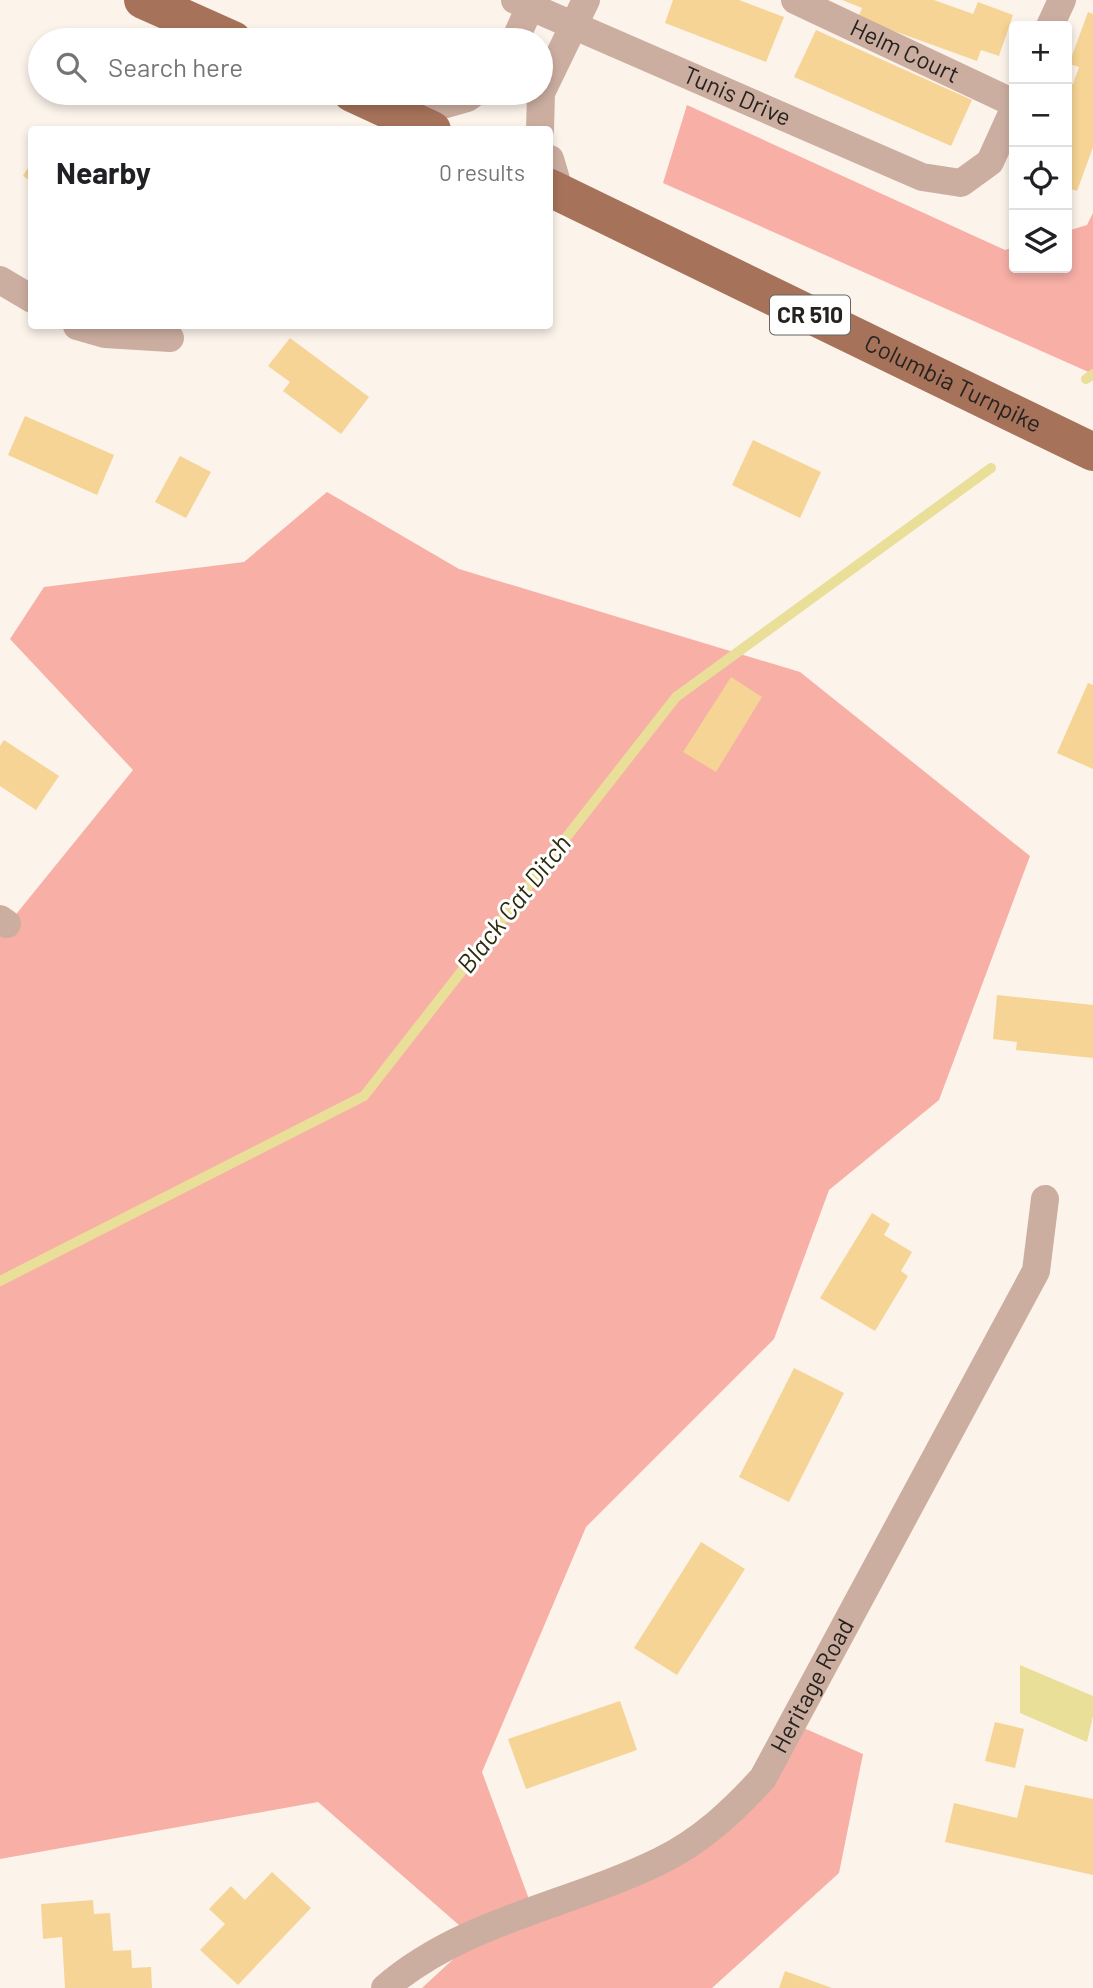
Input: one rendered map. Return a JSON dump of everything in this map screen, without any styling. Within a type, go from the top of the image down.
[{"type":"main road","points":[[143,0],[206,28]]},
{"type":"main road","points":[[378,105],[418,123]]},
{"type":"main road","name":"Columbia Turnpike","points":[[553,180],[1093,452]]},
{"type":"street","points":[[553,68],[586,0]]},
{"type":"street","name":"Helm Court","points":[[795,0],[1009,101]]},
{"type":"street","points":[[1052,21],[1062,0]]},
{"type":"street","points":[[518,28],[526,2]]},
{"type":"street","name":"Tunis Drive","points":[[526,2],[573,27],[922,177],[961,183],[990,162],[1009,120]]},
{"type":"street","points":[[418,123],[453,105]]},
{"type":"street","points":[[540,126],[541,105]]},
{"type":"street","points":[[0,280],[28,297]]},
{"type":"street","points":[[88,329],[106,334],[170,338]]},
{"type":"street","name":"Heritage Road","points":[[384,1988],[426,1957],[466,1935],[660,1861],[702,1836],[735,1809],[763,1778],[927,1479],[1036,1271],[1045,1199]]},
{"type":"shaded area","points":[[687,105],[1005,250],[1009,249],[1009,273],[1072,273],[1072,230],[1087,225],[1093,213],[1093,374],[663,183]]},
{"type":"shaded area","points":[[327,492],[459,569],[800,672],[1030,856],[939,1100],[829,1190],[774,1339],[586,1527],[482,1772],[533,1910],[715,1831],[799,1726],[863,1754],[839,1873],[712,1988],[422,1988],[475,1939],[318,1802],[0,1859],[0,934],[133,770],[10,639],[44,587],[244,562]]},
{"type":"shaded area","points":[[1020,1665],[1093,1696],[1093,1716],[1087,1742],[1020,1713]]},
{"type":"building","points":[[673,0],[739,0],[784,17],[766,62],[665,23]]},
{"type":"building","points":[[842,0],[934,0],[973,14],[978,2],[1013,15],[999,56],[981,50],[977,61],[858,18],[862,8]]},
{"type":"building","points":[[1088,12],[1093,14],[1093,147],[1077,191],[1072,190],[1072,84],[1079,67],[1072,65],[1072,56]]},
{"type":"building","points":[[816,30],[972,100],[951,146],[794,77]]},
{"type":"building","points":[[290,338],[369,397],[341,434],[283,391],[290,382],[268,366]]},
{"type":"building","points":[[25,416],[114,455],[97,495],[8,455]]},
{"type":"building","points":[[753,440],[821,472],[800,518],[732,485]]},
{"type":"building","points":[[180,456],[211,472],[186,518],[155,502]]},
{"type":"building","points":[[731,677],[762,697],[716,772],[683,752]]},
{"type":"building","points":[[1088,683],[1093,685],[1093,769],[1057,753]]},
{"type":"building","points":[[4,740],[59,776],[36,810],[0,786],[0,746]]},
{"type":"building","points":[[997,995],[1093,1005],[1093,1058],[1016,1050],[1017,1042],[993,1039]]},
{"type":"building","points":[[872,1213],[890,1224],[884,1235],[912,1252],[901,1271],[908,1276],[875,1331],[820,1298]]},
{"type":"building","points":[[794,1368],[844,1393],[789,1502],[739,1477]]},
{"type":"building","points":[[701,1542],[745,1569],[677,1675],[634,1648]]},
{"type":"building","points":[[620,1701],[637,1750],[526,1789],[508,1739]]},
{"type":"building","points":[[995,1722],[1024,1729],[1015,1768],[985,1761]]},
{"type":"building","points":[[1025,1785],[1093,1799],[1093,1875],[945,1842],[954,1803],[1017,1818]]},
{"type":"building","points":[[272,1872],[311,1908],[238,1985],[200,1950],[225,1924],[209,1909],[231,1886],[245,1900]]},
{"type":"building","points":[[93,1900],[94,1914],[110,1913],[113,1951],[131,1950],[132,1968],[151,1967],[152,1988],[65,1988],[62,1937],[43,1939],[41,1904]]},
{"type":"building","points":[[785,1971],[832,1988],[779,1988]]},
{"type":"waterway","name":"Black Cat Ditch","points":[[1086,379],[1093,374]]},
{"type":"waterway","name":"Black Cat Ditch","points":[[0,1281],[364,1096],[676,697],[991,468]]}]
